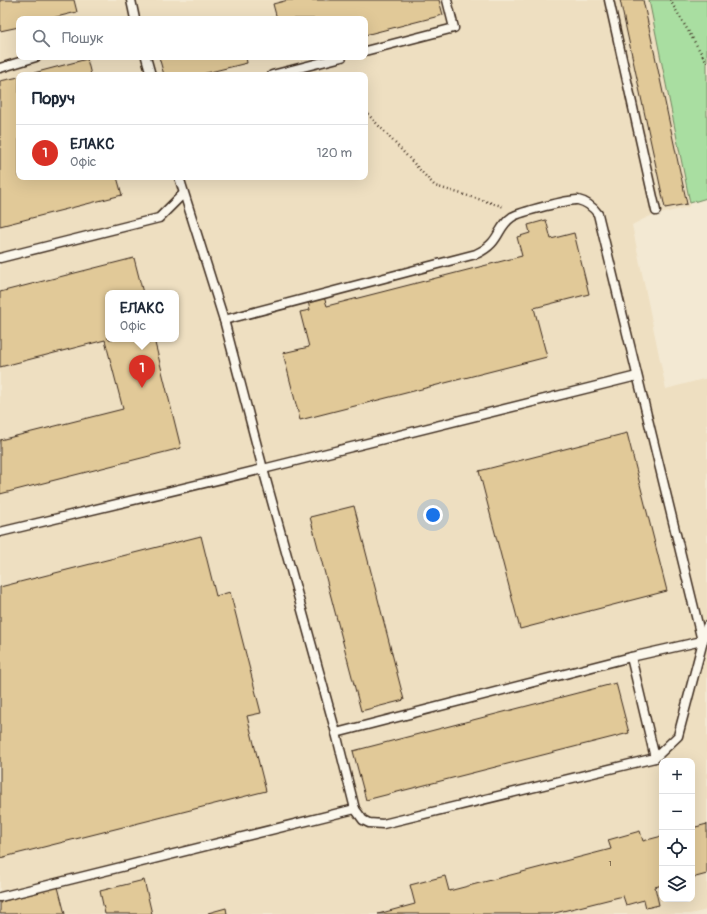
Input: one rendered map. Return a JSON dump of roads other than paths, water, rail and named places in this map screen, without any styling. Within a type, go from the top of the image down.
[{"type":"lane","points":[[131,0],[134,16]]},
{"type":"lane","points":[[368,50],[454,28],[448,0]]},
{"type":"lane","points":[[609,0],[656,211]]},
{"type":"lane","points":[[0,68],[26,60]]},
{"type":"lane","points":[[147,60],[150,72]]},
{"type":"lane","points":[[284,72],[330,60]]},
{"type":"lane","points":[[180,180],[224,320],[263,470],[336,733],[355,809],[363,820],[376,825],[383,824],[655,758],[678,736],[707,626]]},
{"type":"lane","points":[[0,258],[158,218],[183,194]]},
{"type":"lane","points":[[224,320],[476,254],[486,250],[494,243],[504,225],[512,217],[521,212],[577,200],[593,207],[598,214],[702,641]]},
{"type":"lane","points":[[0,532],[263,470],[637,376]]},
{"type":"lane","points":[[336,733],[631,657],[702,641]]},
{"type":"lane","points":[[631,657],[655,758]]},
{"type":"lane","points":[[0,897],[355,809]]},
{"type":"place","name":"ЕЛАКС","points":[[142,388]]}]
